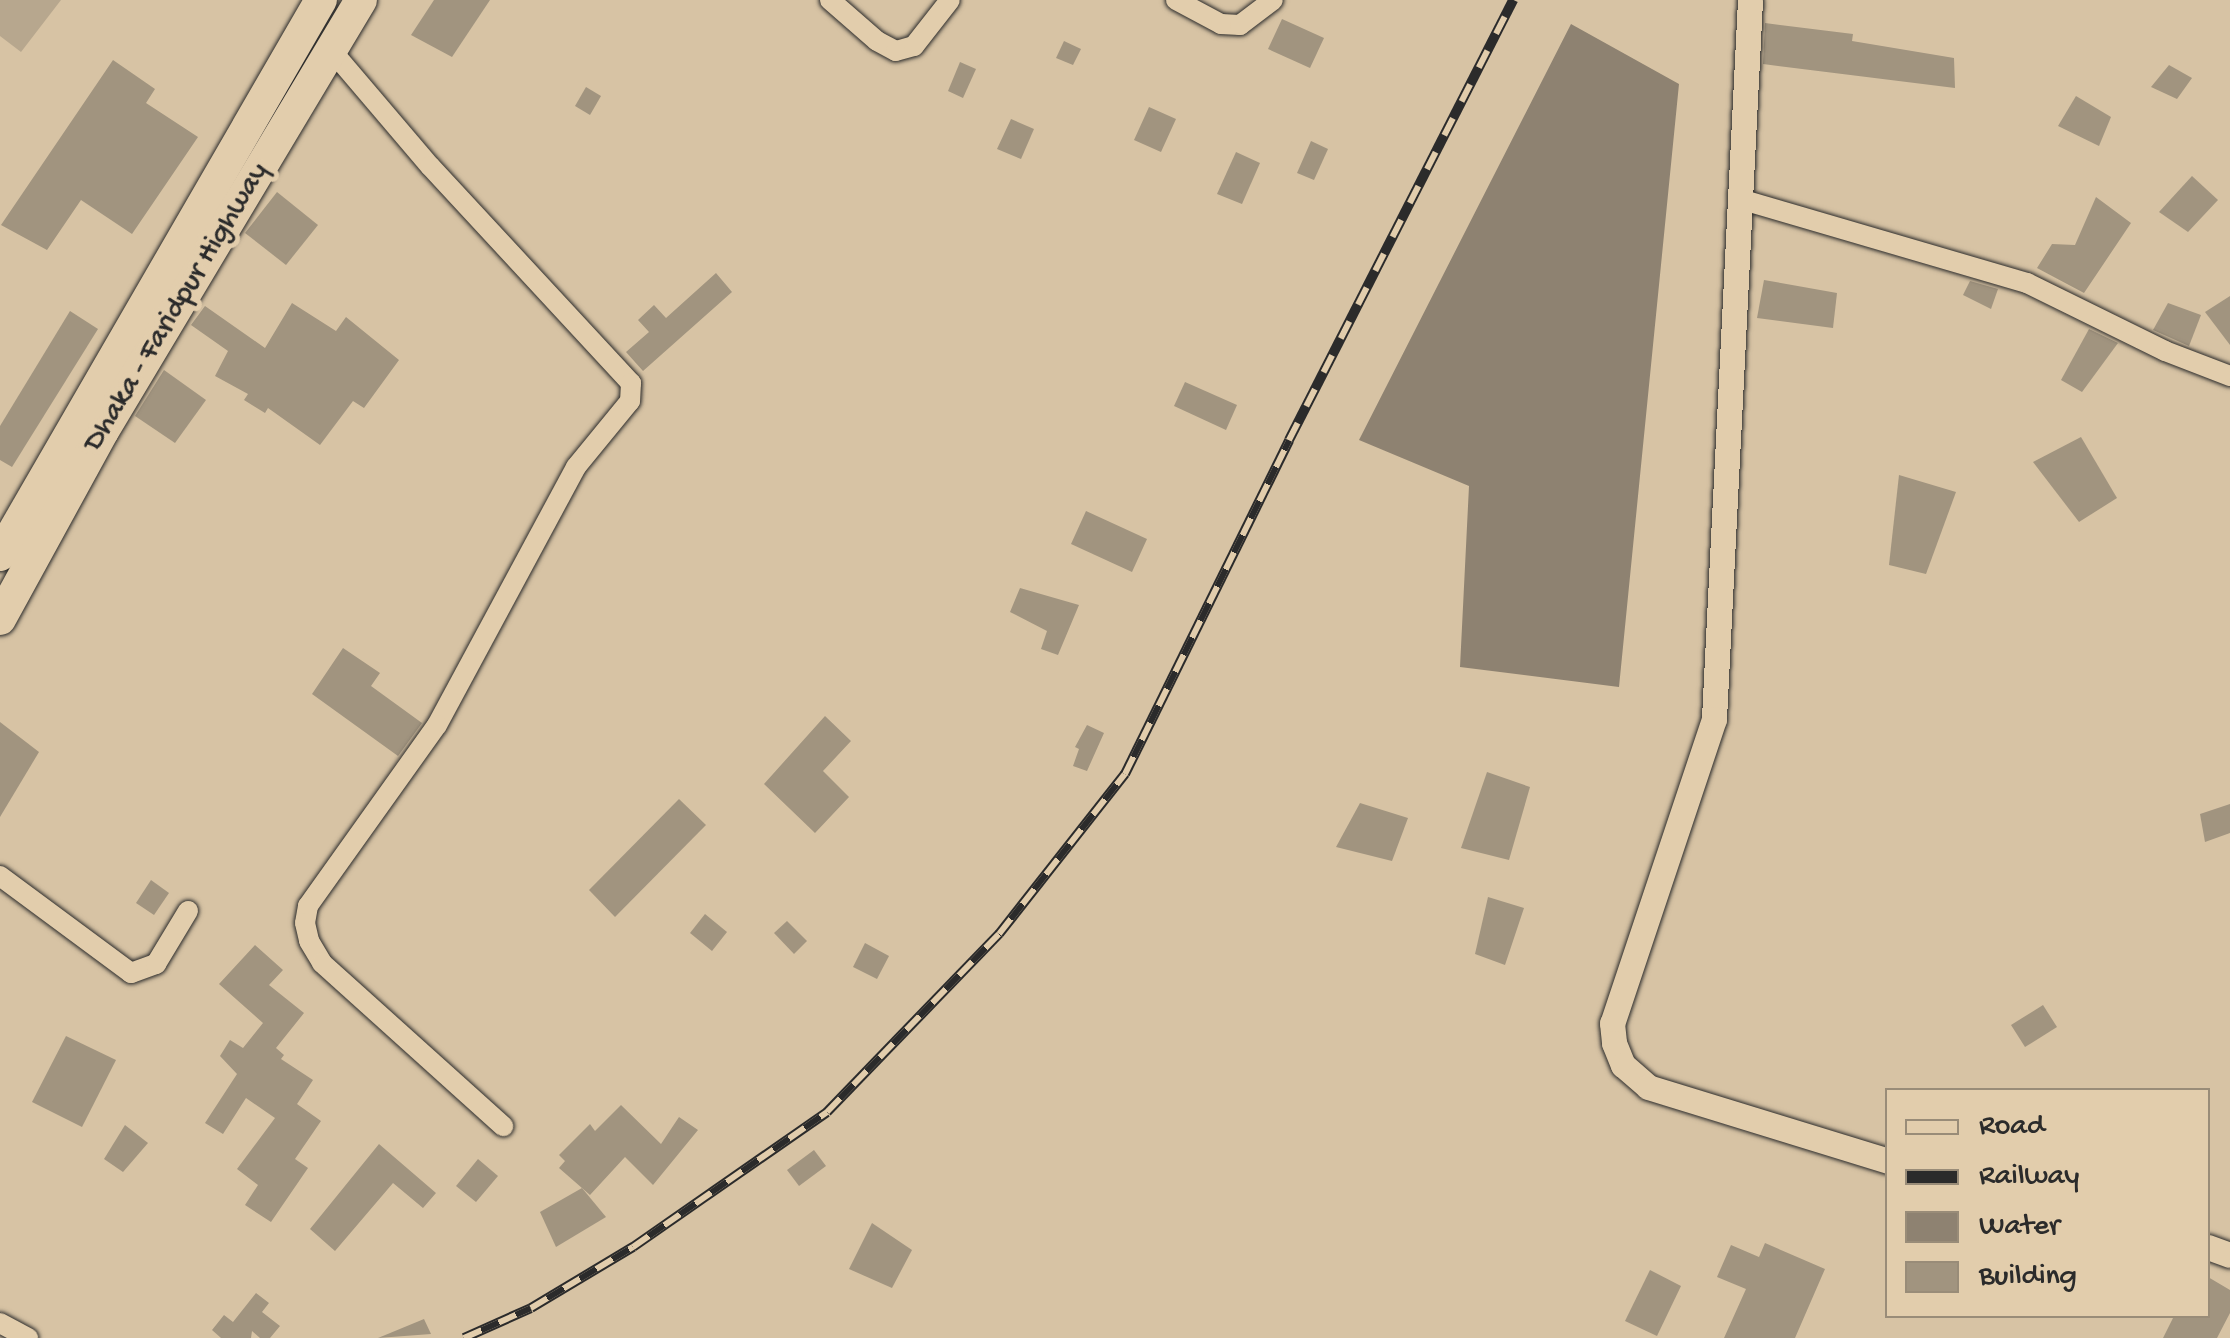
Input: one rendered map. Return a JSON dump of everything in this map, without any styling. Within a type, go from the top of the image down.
[{"type":"highway","name":"Dhaka - Faridpur Highway","points":[[0,556],[320,0]]},
{"type":"highway","name":"Dhaka - Faridpur Highway","points":[[0,619],[113,415],[361,0]]},
{"type":"street","points":[[830,0],[876,41],[896,51],[914,46],[950,0]]},
{"type":"street","points":[[1176,0],[1221,24],[1240,25],[1273,0]]},
{"type":"street","points":[[1750,0],[1714,719],[1612,1023],[1614,1044],[1623,1066],[1648,1087],[1885,1159]]},
{"type":"street","points":[[332,51],[430,166],[631,383],[630,402],[576,467],[437,726],[308,906],[305,924],[309,941],[322,963],[503,1126]]},
{"type":"street","points":[[1742,200],[2026,283],[2165,350],[2230,376]]},
{"type":"street","points":[[0,876],[131,974],[156,964],[188,911]]},
{"type":"street","points":[[0,1324],[28,1338]]},
{"type":"shaded area","points":[[0,0],[61,0],[21,52],[0,36]]},
{"type":"water","points":[[1571,24],[1679,84],[1619,687],[1460,667],[1469,486],[1359,440]]},
{"type":"building","points":[[434,0],[490,0],[452,57],[411,35]]},
{"type":"building","points":[[1282,19],[1324,38],[1310,68],[1268,49]]},
{"type":"building","points":[[1765,23],[1853,34],[1852,41],[1954,58],[1955,88],[1763,64]]},
{"type":"building","points":[[1064,41],[1081,49],[1073,65],[1056,58]]},
{"type":"building","points":[[113,60],[155,89],[146,103],[198,137],[132,234],[81,200],[47,250],[1,225]]},
{"type":"building","points":[[960,62],[976,69],[963,98],[948,91]]},
{"type":"building","points":[[2169,65],[2192,78],[2177,99],[2151,87]]},
{"type":"building","points":[[586,87],[601,96],[590,115],[575,106]]},
{"type":"building","points":[[2076,96],[2111,117],[2099,146],[2058,126]]},
{"type":"building","points":[[1149,107],[1176,119],[1161,152],[1134,140]]},
{"type":"building","points":[[1011,119],[1034,129],[1021,159],[997,149]]},
{"type":"building","points":[[1311,141],[1328,149],[1314,180],[1297,173]]},
{"type":"building","points":[[1236,152],[1260,163],[1242,204],[1217,194]]},
{"type":"building","points":[[2192,176],[2218,200],[2188,232],[2159,212]]},
{"type":"building","points":[[277,192],[318,225],[286,265],[245,233]]},
{"type":"building","points":[[2096,197],[2131,223],[2084,293],[2037,268],[2052,244],[2075,245]]},
{"type":"building","points":[[716,273],[732,292],[643,371],[626,352],[649,332],[638,320],[654,305],[666,318]]},
{"type":"building","points":[[1764,280],[1837,293],[1833,328],[1757,318]]},
{"type":"building","points":[[1970,281],[1998,289],[1991,309],[1963,295]]},
{"type":"building","points":[[2230,296],[2230,345],[2205,312]]},
{"type":"building","points":[[292,303],[336,331],[346,317],[399,360],[364,408],[353,401],[320,445],[268,408],[265,413],[244,400],[248,394],[215,376],[228,351],[191,325],[205,306],[265,348]]},
{"type":"building","points":[[2168,303],[2201,315],[2189,346],[2153,330]]},
{"type":"building","points":[[70,311],[98,329],[12,467],[0,460],[0,426]]},
{"type":"building","points":[[2089,329],[2118,343],[2082,392],[2061,380]]},
{"type":"building","points":[[164,370],[206,400],[175,443],[135,416]]},
{"type":"building","points":[[1185,382],[1237,405],[1226,430],[1174,406]]},
{"type":"building","points":[[2081,437],[2117,498],[2079,522],[2033,462]]},
{"type":"building","points":[[1899,475],[1956,492],[1926,574],[1889,565]]},
{"type":"building","points":[[1086,511],[1147,539],[1132,572],[1071,544]]},
{"type":"building","points":[[1020,588],[1079,605],[1058,655],[1041,649],[1047,631],[1010,612]]},
{"type":"building","points":[[343,648],[380,673],[371,686],[422,723],[398,756],[312,694]]},
{"type":"building","points":[[825,716],[851,741],[823,771],[849,797],[815,833],[764,784]]},
{"type":"building","points":[[0,722],[39,752],[0,817]]},
{"type":"building","points":[[1087,725],[1104,733],[1087,771],[1073,766],[1079,749],[1075,747]]},
{"type":"building","points":[[1487,772],[1530,787],[1509,860],[1461,848]]},
{"type":"building","points":[[679,799],[706,825],[615,917],[589,890]]},
{"type":"building","points":[[1360,803],[1408,818],[1392,861],[1336,847]]},
{"type":"building","points":[[2230,804],[2230,833],[2205,842],[2200,814]]},
{"type":"building","points":[[151,880],[169,893],[154,915],[136,903]]},
{"type":"building","points":[[1488,897],[1524,908],[1505,965],[1475,954]]},
{"type":"building","points":[[705,914],[727,932],[712,951],[690,933]]},
{"type":"building","points":[[787,921],[807,941],[794,954],[774,933]]},
{"type":"building","points":[[865,943],[889,956],[877,979],[853,967]]},
{"type":"building","points":[[255,945],[283,970],[269,985],[304,1013],[276,1048],[284,1055],[281,1059],[313,1080],[297,1104],[321,1121],[295,1159],[308,1168],[271,1222],[245,1205],[258,1185],[237,1169],[275,1118],[246,1098],[223,1134],[205,1123],[237,1074],[220,1056],[230,1040],[243,1048],[263,1023],[219,984]]},
{"type":"building","points":[[2043,1005],[2057,1027],[2025,1047],[2011,1025]]},
{"type":"building","points":[[66,1036],[116,1060],[82,1127],[32,1102]]},
{"type":"building","points":[[621,1105],[661,1144],[679,1117],[698,1130],[653,1185],[625,1157],[590,1195],[559,1168],[565,1161],[559,1155],[590,1124],[595,1131]]},
{"type":"building","points":[[125,1125],[148,1143],[123,1172],[104,1159]]},
{"type":"building","points":[[379,1144],[436,1193],[423,1208],[393,1183],[335,1251],[310,1229]]},
{"type":"building","points":[[814,1150],[826,1166],[799,1186],[787,1170]]},
{"type":"building","points":[[478,1159],[498,1176],[476,1202],[456,1186]]},
{"type":"building","points":[[582,1188],[606,1217],[556,1247],[540,1212]]},
{"type":"building","points":[[872,1223],[912,1250],[892,1288],[849,1269]]},
{"type":"building","points":[[1765,1243],[1825,1269],[1795,1338],[1724,1338],[1746,1289],[1717,1277],[1731,1245],[1759,1257]]},
{"type":"building","points":[[1650,1270],[1681,1286],[1657,1336],[1625,1321]]},
{"type":"building","points":[[2210,1278],[2230,1290],[2230,1313],[2217,1338],[2163,1338],[2173,1318],[2210,1318]]},
{"type":"building","points":[[256,1293],[269,1303],[262,1312],[280,1326],[270,1338],[260,1338],[252,1331],[251,1338],[221,1338],[212,1330],[224,1315],[233,1322]]},
{"type":"building","points":[[424,1319],[431,1334],[378,1338]]},
{"type":"railway","points":[[464,1338],[531,1308],[633,1247],[827,1112],[999,934],[1125,774],[1289,440],[1513,0]]}]
